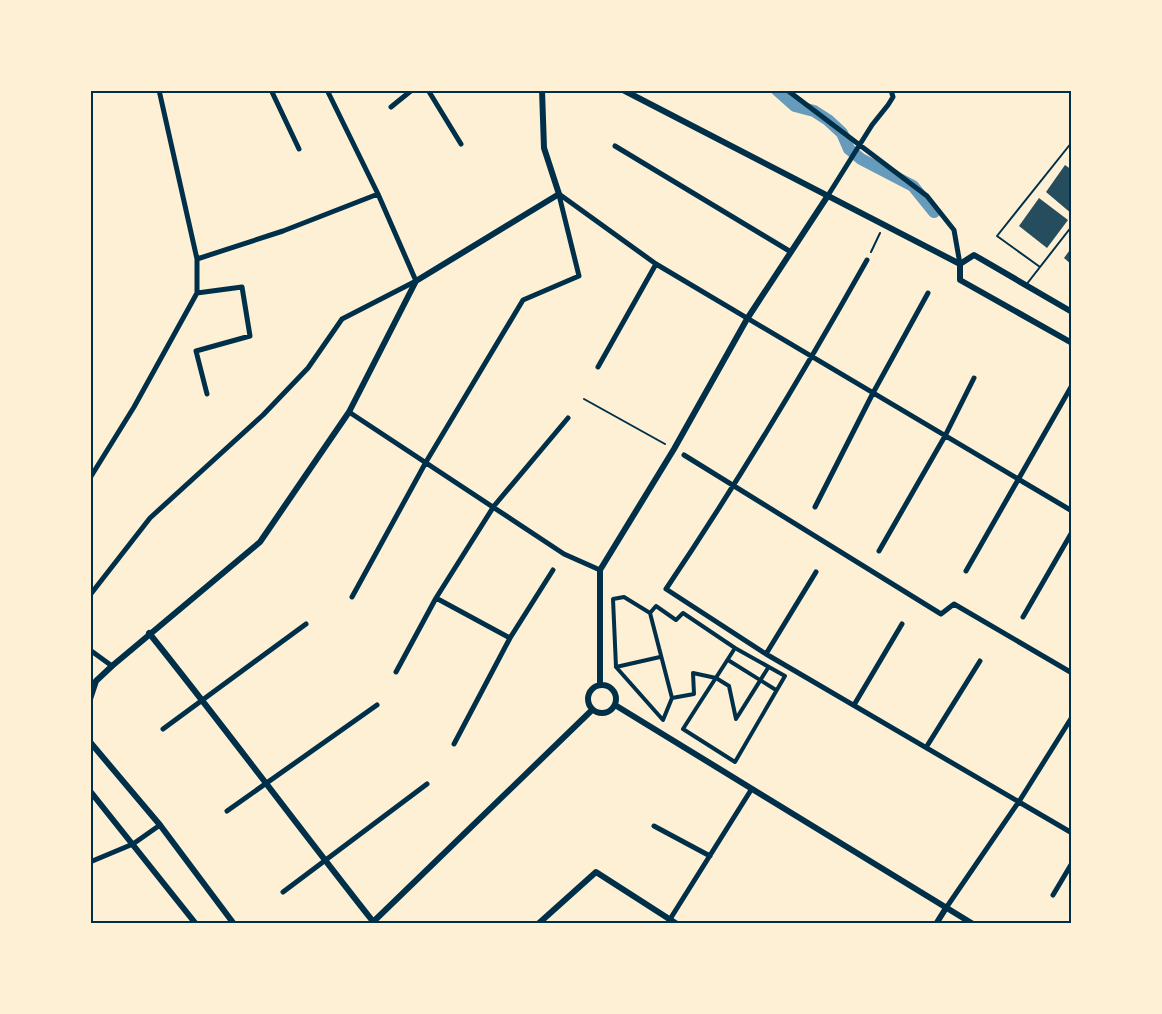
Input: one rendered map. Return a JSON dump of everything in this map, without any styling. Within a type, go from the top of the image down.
[{"type":"street","points":[[90,478],[134,407],[197,292],[197,260],[159,90]]},
{"type":"street","points":[[275,90],[272,92],[299,149]]},
{"type":"street","points":[[327,90],[378,194],[416,281]]},
{"type":"street","points":[[391,107],[412,90]]},
{"type":"street","points":[[428,90],[461,144]]},
{"type":"street","points":[[352,597],[426,462],[523,300],[579,276],[559,194],[544,148],[542,90]]},
{"type":"street","points":[[623,90],[960,264]]},
{"type":"street","points":[[787,90],[927,196],[954,230],[960,264],[960,280],[1072,343]]},
{"type":"street","points":[[600,685],[600,570],[674,449],[747,319],[872,125],[893,97],[891,90]]},
{"type":"street","points":[[615,146],[792,252]]},
{"type":"street","points":[[197,260],[283,231],[378,194]]},
{"type":"street","points":[[559,194],[656,264],[1072,511]]},
{"type":"street","points":[[90,595],[150,518],[263,415],[308,368],[342,319],[416,281],[559,194]]},
{"type":"street","points":[[960,264],[974,255],[1072,312]]},
{"type":"street","points":[[867,260],[735,487],[666,589],[766,654],[927,746],[1072,833]]},
{"type":"street","points":[[598,367],[656,264]]},
{"type":"street","points":[[90,699],[96,681],[112,666],[261,542],[349,412],[416,281]]},
{"type":"street","points":[[197,292],[242,286],[250,336],[196,351],[207,394]]},
{"type":"street","points":[[815,507],[873,393],[928,294]]},
{"type":"street","points":[[879,551],[945,436],[974,378]]},
{"type":"street","points":[[966,571],[1071,387]]},
{"type":"street","points":[[349,412],[564,554],[600,570]]},
{"type":"street","points":[[396,672],[436,598],[494,506],[568,418]]},
{"type":"street","points":[[684,455],[941,614],[954,604],[1072,673]]},
{"type":"street","points":[[1023,617],[1072,532]]},
{"type":"street","points":[[454,744],[510,638],[553,570]]},
{"type":"street","points":[[766,654],[816,572]]},
{"type":"street","points":[[624,597],[650,613],[661,657],[672,698],[663,720],[616,667],[613,599],[624,597]]},
{"type":"street","points":[[436,598],[510,638]]},
{"type":"street","points":[[650,613],[656,606],[676,620],[683,613],[735,648],[785,676],[735,762],[683,729],[735,648]]},
{"type":"street","points":[[163,729],[306,624]]},
{"type":"street","points":[[854,705],[902,624]]},
{"type":"street","points":[[149,633],[269,784],[323,861],[373,923],[592,710]]},
{"type":"street","points":[[90,650],[112,666]]},
{"type":"street","points":[[616,667],[661,657]]},
{"type":"street","points":[[728,660],[776,690]]},
{"type":"street","points":[[927,746],[980,661]]},
{"type":"street","points":[[672,698],[694,694],[693,673],[716,678],[729,686],[736,718],[768,668]]},
{"type":"street","points":[[600,685],[613,691],[615,705],[973,924]]},
{"type":"street","points":[[600,685],[589,693],[588,702],[592,710],[604,713],[615,705]]},
{"type":"street","points":[[227,811],[269,784],[377,705]]},
{"type":"street","points":[[936,924],[1020,801],[1072,717]]},
{"type":"street","points":[[90,742],[159,825],[234,924]]},
{"type":"street","points":[[283,892],[427,784]]},
{"type":"street","points":[[668,922],[751,790]]},
{"type":"street","points":[[90,791],[196,924]]},
{"type":"street","points":[[90,862],[134,844],[159,825]]},
{"type":"street","points":[[654,825],[710,856]]},
{"type":"street","points":[[1053,895],[1072,862]]},
{"type":"street","points":[[538,924],[596,872],[668,922],[677,924]]},
{"type":"lane","points":[[1040,267],[997,236],[1072,142]]},
{"type":"lane","points":[[1026,285],[1072,226]]},
{"type":"path","points":[[867,260],[884,226]]},
{"type":"path","points":[[584,399],[674,449]]},
{"type":"building","points":[[1065,165],[1072,170],[1072,214],[1046,192]]},
{"type":"building","points":[[1039,198],[1068,220],[1047,248],[1019,226]]},
{"type":"building","points":[[1072,247],[1072,265],[1064,258]]},
{"type":"waterway","points":[[777,90],[795,106],[814,111],[828,120],[842,133],[849,149],[861,159],[913,186],[934,212]]}]
